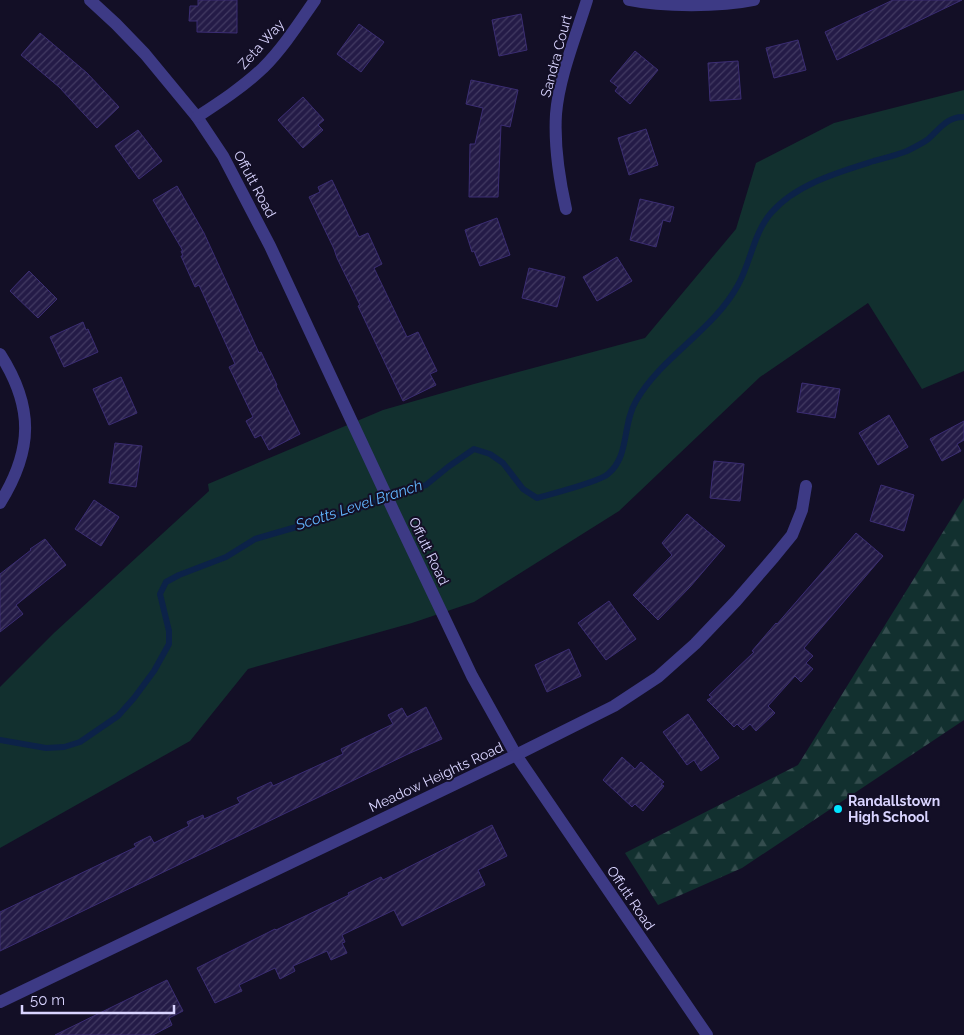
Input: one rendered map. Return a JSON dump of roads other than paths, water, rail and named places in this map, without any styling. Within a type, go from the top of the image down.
[{"type":"street","name":"Offutt Road","points":[[90,0],[145,54],[197,117],[223,156],[266,238],[472,676],[516,755],[707,1035]]},
{"type":"street","name":"Zeta Way","points":[[197,117],[242,86],[263,68],[287,40],[315,0]]},
{"type":"street","name":"Sandra Court","points":[[566,209],[558,172],[556,113],[563,78],[587,0]]},
{"type":"street","points":[[629,0],[684,6],[754,0]]},
{"type":"street","points":[[0,354],[14,375],[22,401],[25,427],[22,455],[13,482],[0,503]]},
{"type":"street","name":"Meadow Heights Road","points":[[0,1002],[516,755],[614,706],[658,677],[696,644],[736,601],[792,535],[802,510],[806,486]]},
{"type":"waterway","name":"Scotts Level Branch","points":[[0,740],[46,748],[64,747],[80,742],[118,716],[154,671],[169,644],[169,631],[160,594],[166,582],[226,557],[255,539],[348,512],[426,485],[474,449],[490,454],[503,463],[523,489],[537,498],[585,484],[608,474],[620,458],[629,420],[636,401],[659,370],[702,330],[728,301],[738,285],[760,230],[771,213],[793,194],[819,180],[907,151],[927,140],[948,121],[964,117]]},
{"type":"place","name":"Randallstown High School","points":[[838,809]]}]
